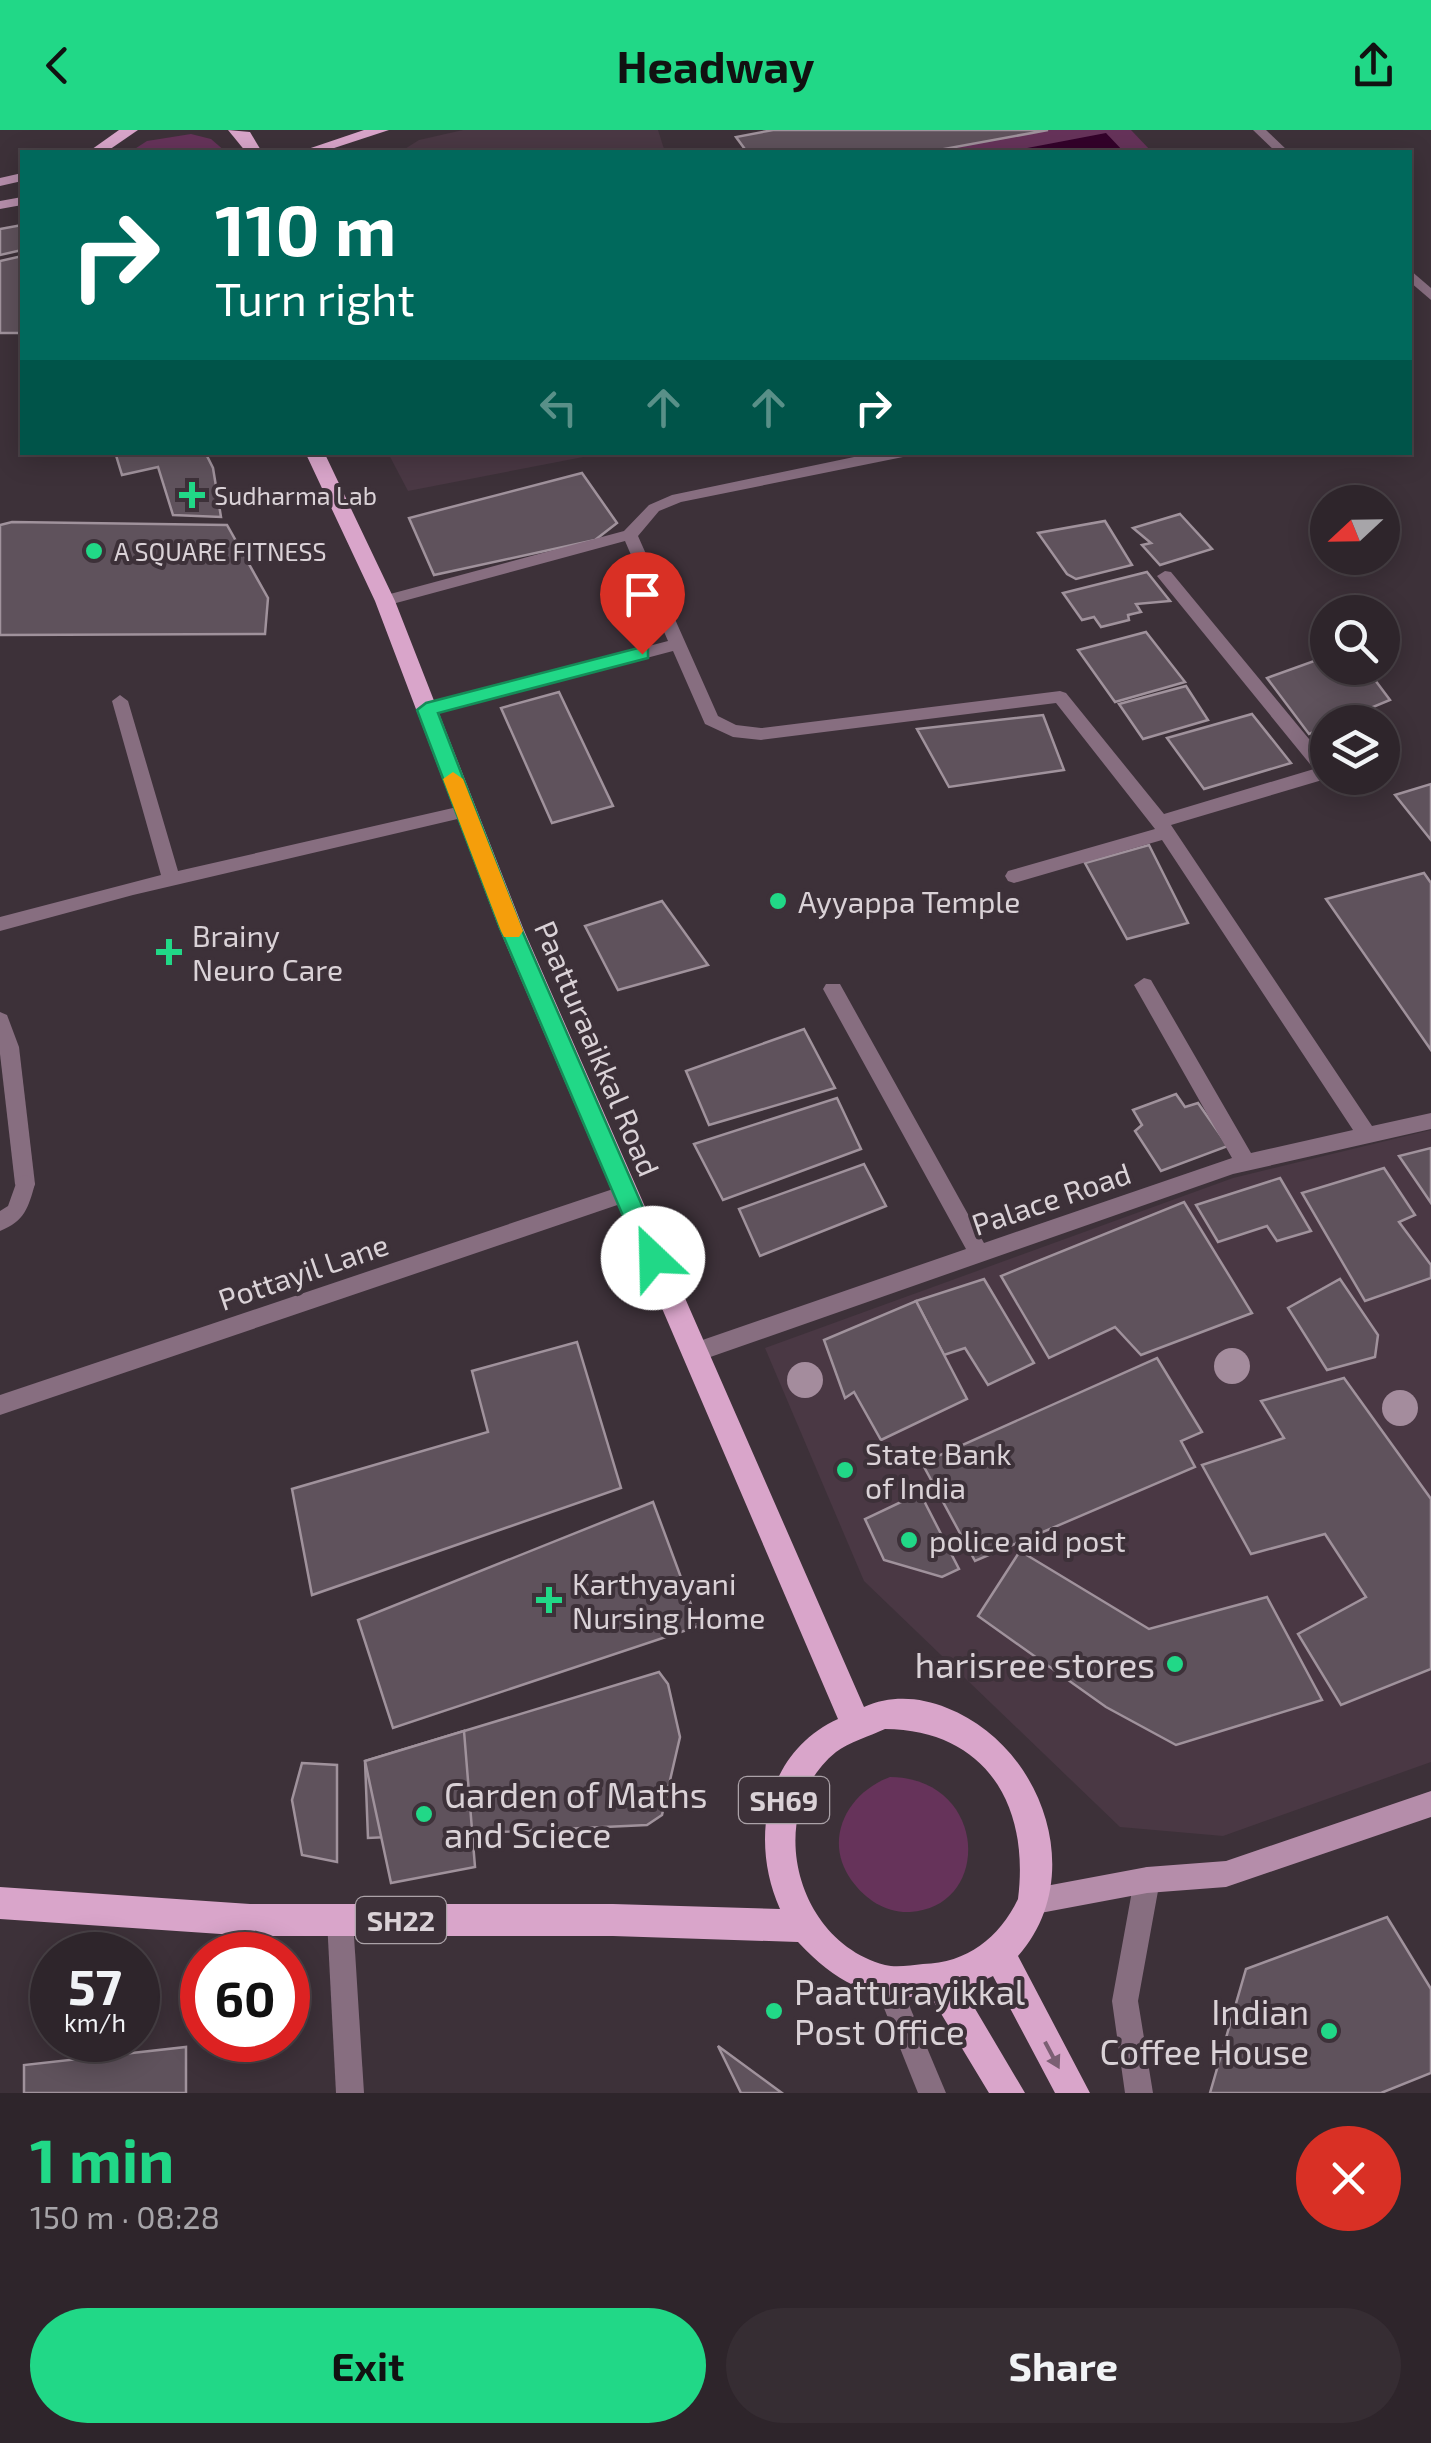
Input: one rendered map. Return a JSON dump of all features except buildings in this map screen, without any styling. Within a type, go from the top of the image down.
[{"type":"main road","points":[[236,130],[253,150]]},
{"type":"main road","points":[[313,150],[380,130]]},
{"type":"main road","points":[[99,150],[123,131]]},
{"type":"main road","name":"Paatturaaikkal Road","points":[[315,455],[385,601],[510,928],[855,1721]]},
{"type":"main road","name":"SH69","points":[[999,1955],[976,1970],[940,1981],[886,1983],[840,1964],[803,1926],[781,1880],[776,1830],[788,1783],[817,1745],[855,1721],[884,1714],[914,1714],[947,1723],[977,1740],[997,1758],[1021,1792],[1034,1836],[1034,1901]]},
{"type":"main road","points":[[1073,2093],[999,1955],[1034,1901],[1147,1880],[1226,1874],[1431,1804]]},
{"type":"main road","name":"SH22","points":[[0,1903],[250,1920],[613,1920],[803,1926]]},
{"type":"main road","points":[[940,1981],[1008,2093]]},
{"type":"street","points":[[1259,130],[1281,150]]},
{"type":"street","points":[[1412,276],[1431,296]]},
{"type":"street","points":[[385,601],[630,535],[654,508],[677,498],[887,455]]},
{"type":"street","points":[[630,535],[710,720],[732,732],[761,734],[1060,697],[1163,828],[1367,1135]]},
{"type":"street","points":[[1165,576],[1310,753]]},
{"type":"street","points":[[426,710],[678,644]]},
{"type":"street","points":[[120,701],[171,879]]},
{"type":"street","points":[[1014,876],[1310,777]]},
{"type":"street","points":[[0,924],[171,879],[466,810]]},
{"type":"street","points":[[1144,984],[1246,1163]]},
{"type":"street","points":[[834,989],[979,1254]]},
{"type":"street","points":[[0,1020],[9,1047],[25,1184],[17,1211],[0,1222]]},
{"type":"street","name":"Palace Road","points":[[696,1352],[1246,1163],[1431,1121]]},
{"type":"street","name":"Pottayil Lane","points":[[0,1404],[624,1194]]},
{"type":"street","points":[[1139,2093],[1126,2001],[1147,1880]]},
{"type":"street","points":[[340,1920],[350,2093]]},
{"type":"street","points":[[886,1983],[932,2093]]},
{"type":"shaded area","points":[[463,130],[658,130],[664,150],[403,150],[419,140]]},
{"type":"shaded area","points":[[773,130],[1131,130],[1150,150],[746,150],[736,137]]},
{"type":"shaded area","points":[[1106,133],[1122,150],[1023,150]]},
{"type":"shaded area","points":[[191,134],[211,139],[224,150],[133,150],[147,141]]},
{"type":"shaded area","points":[[389,455],[594,455],[408,491]]},
{"type":"shaded area","points":[[1431,1130],[1431,1762],[1223,1836],[1120,1827],[864,1581],[765,1348],[1233,1178]]},
{"type":"shaded area","points":[[890,1777],[922,1783],[946,1798],[961,1819],[968,1843],[966,1867],[956,1889],[937,1905],[910,1912],[885,1908],[864,1894],[852,1881],[839,1850],[840,1834],[851,1806],[875,1784]]},
{"type":"slow traffic","points":[[453,779],[512,931]]},
{"type":"place","name":"Sudharma Lab","points":[[192,495]]},
{"type":"place","name":"A SQUARE FITNESS","points":[[94,551]]},
{"type":"place","name":"Ayyappa Temple","points":[[778,901]]},
{"type":"place","name":"Brainy Neuro Care","points":[[169,952]]},
{"type":"place","name":"State Bank of India","points":[[845,1470]]},
{"type":"place","name":"police aid post","points":[[909,1540]]},
{"type":"place","name":"Karthyayani Nursing Home","points":[[549,1600]]},
{"type":"place","name":"harisree stores","points":[[1175,1664]]},
{"type":"place","name":"Garden of Maths and Sciece","points":[[424,1814]]},
{"type":"place","name":"Paatturayikkal Post Office","points":[[774,2011]]},
{"type":"place","name":"Indian Coffee House","points":[[1329,2031]]},
{"type":"route","points":[[642,654],[426,710],[510,928],[653,1258]]}]
